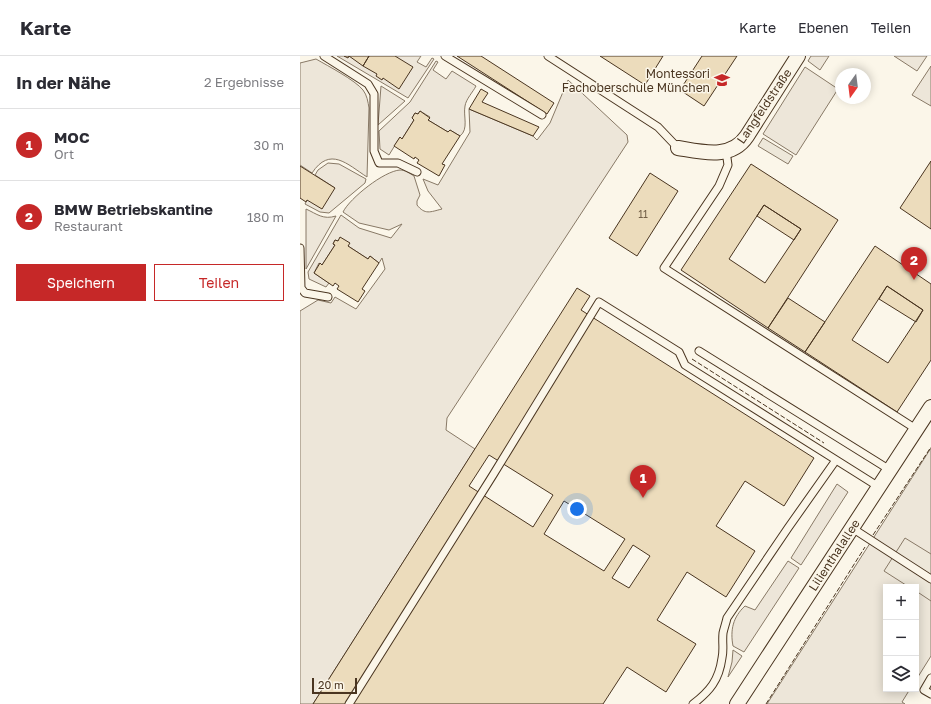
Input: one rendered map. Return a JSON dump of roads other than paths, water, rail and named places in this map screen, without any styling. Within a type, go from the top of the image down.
[{"type":"street","name":"Langfeldstraße","points":[[678,148],[705,152],[719,152],[738,146],[743,142],[798,56]]},
{"type":"street","name":"Lilienthalallee","points":[[738,704],[931,407]]},
{"type":"lane","points":[[324,56],[368,84],[374,94],[374,151],[379,163],[398,163],[417,172]]},
{"type":"lane","points":[[445,56],[542,115]]},
{"type":"lane","points":[[548,56],[658,127],[678,148]]},
{"type":"lane","points":[[726,150],[728,165],[719,186],[664,268],[916,429]]},
{"type":"lane","points":[[300,248],[301,288],[305,292],[328,297]]},
{"type":"lane","points":[[349,704],[493,475],[599,302],[679,352],[685,365],[879,487]]},
{"type":"lane","points":[[698,351],[890,470]]},
{"type":"lane","points":[[693,704],[705,695],[714,684],[718,675],[723,658],[723,633],[727,618],[836,460]]},
{"type":"lane","points":[[852,528],[931,579]]},
{"type":"lane","points":[[931,678],[924,690],[931,694]]},
{"type":"place","name":"Montessori Fachoberschule München","points":[[722,80]]},
{"type":"place","name":"BMW Betriebskantine","points":[[914,280]]},
{"type":"place","name":"MOC","points":[[643,498]]}]
